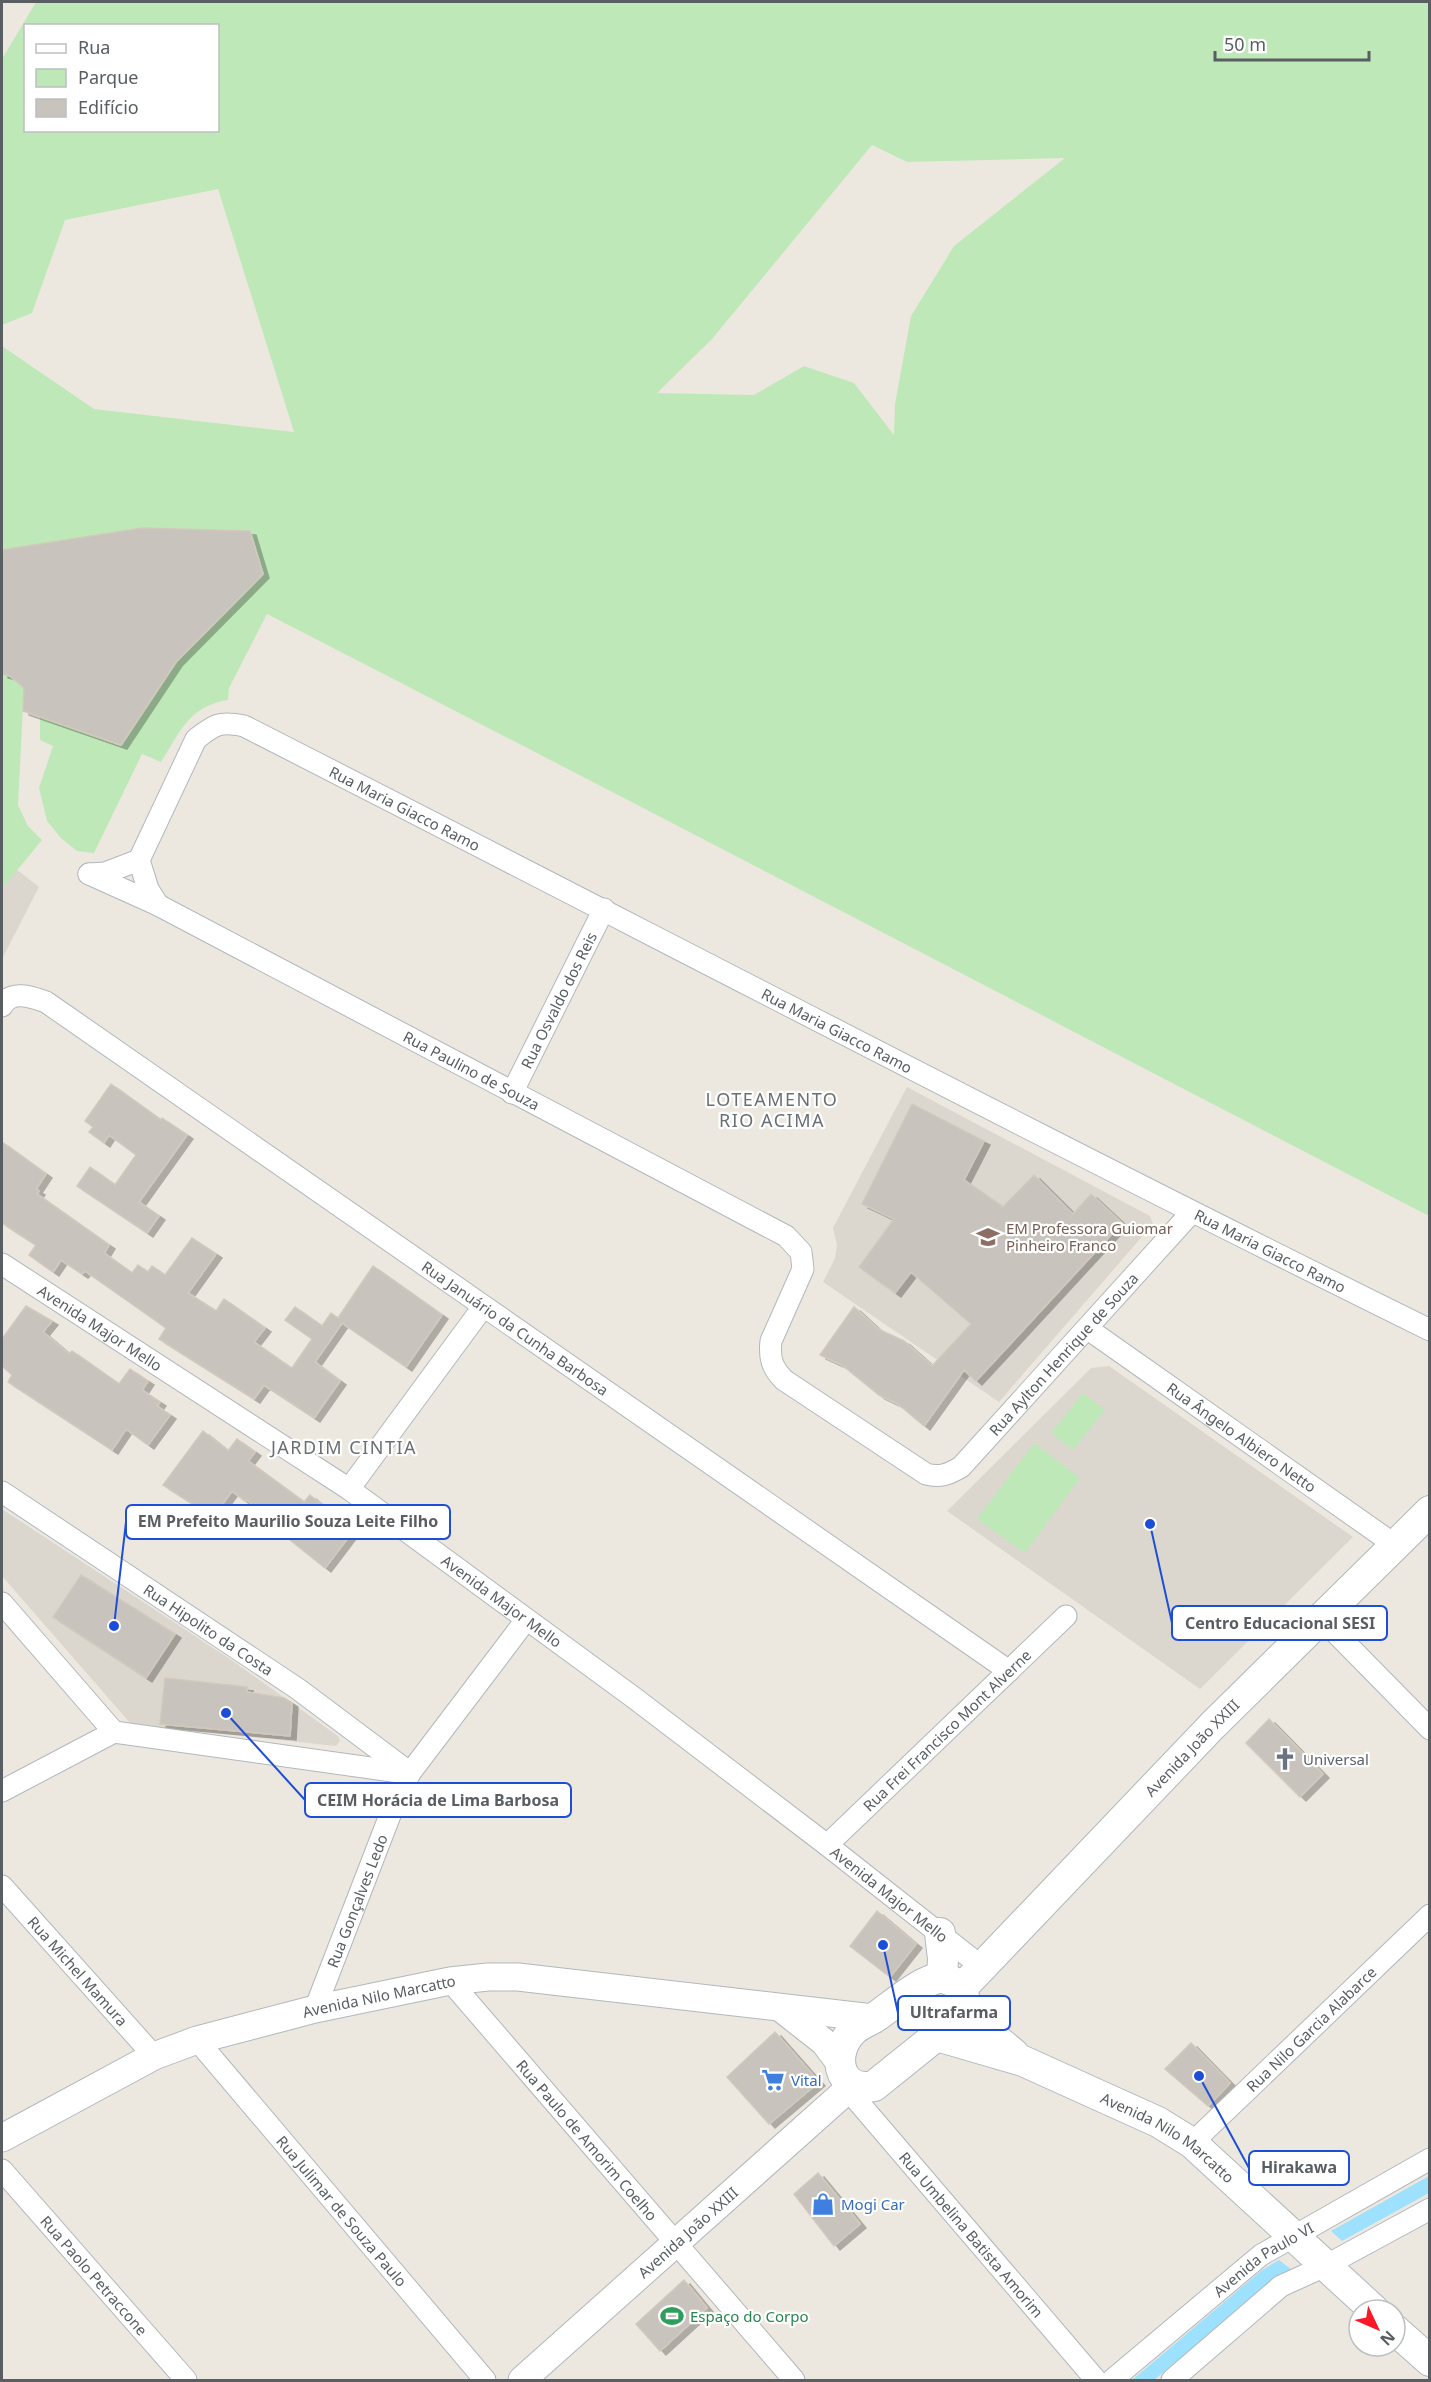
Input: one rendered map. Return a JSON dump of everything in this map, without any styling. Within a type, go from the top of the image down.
[{"type":"main road","name":"Avenida João XXIII","points":[[954,1992],[925,1983],[854,2029],[845,2040],[847,2079],[868,2087],[880,2082],[951,2024],[954,1992],[982,1967],[1212,1726],[1430,1511]]},
{"type":"main road","points":[[940,1933],[943,1959],[954,1992]]},
{"type":"main road","name":"Avenida Nilo Marcatto","points":[[954,1992],[1023,2061]]},
{"type":"main road","name":"Avenida Nilo Marcatto","points":[[937,2036],[1023,2061],[1158,2122],[1192,2144],[1361,2298]]},
{"type":"main road","points":[[1407,2341],[1430,2361]]},
{"type":"street","name":"Rua Maria Giacco Ramo","points":[[139,860],[196,739],[211,727],[225,722],[244,726],[604,909],[1191,1213],[1430,1330]]},
{"type":"street","points":[[139,860],[148,889],[158,905]]},
{"type":"street","name":"Rua Paulino de Souza","points":[[139,860],[105,873],[89,874],[158,905],[786,1236],[801,1252],[803,1269],[771,1341],[770,1354],[774,1369],[784,1380],[926,1474]]},
{"type":"street","name":"Rua Osvaldo dos Reis","points":[[512,1093],[604,909]]},
{"type":"street","name":"Rua Januário da Cunha Barbosa","points":[[9,1001],[27,995],[46,1002],[1010,1671]]},
{"type":"street","name":"Rua Aylton Henrique de Souza","points":[[926,1474],[937,1477],[962,1467],[1191,1213]]},
{"type":"street","name":"Avenida Major Mello","points":[[2,1264],[349,1489],[633,1697],[982,1967]]},
{"type":"street","points":[[349,1489],[483,1306]]},
{"type":"street","name":"Rua Ângelo Albiero Netto","points":[[1088,1329],[1395,1545]]},
{"type":"street","name":"Rua Hipolito da Costa","points":[[2,1492],[298,1689],[410,1773]]},
{"type":"street","points":[[2,1602],[114,1732]]},
{"type":"street","name":"Rua Frei Francisco Mont Alverne","points":[[827,1845],[1066,1616]]},
{"type":"street","points":[[1321,1618],[1430,1729]]},
{"type":"street","name":"Rua Gonçalves Ledo","points":[[315,2009],[392,1810],[410,1773],[526,1620]]},
{"type":"street","points":[[2,1791],[114,1732],[410,1773]]},
{"type":"street","name":"Rua Michel Mamura","points":[[2,1886],[153,2056]]},
{"type":"street","name":"Rua Nilo Garcia Alabarce","points":[[1192,2144],[1430,1915]]},
{"type":"street","name":"Avenida Nilo Marcatto","points":[[2,2138],[153,2056],[197,2040],[315,2009],[450,1982],[488,1977],[518,1977],[873,2018]]},
{"type":"street","name":"Rua Paulo de Amorim Coelho","points":[[450,1982],[794,2380]]},
{"type":"street","points":[[782,2009],[824,2043],[847,2079]]},
{"type":"street","name":"Rua Julimar de Souza Paulo","points":[[197,2040],[484,2380]]},
{"type":"street","name":"Avenida João XXIII","points":[[522,2380],[675,2243],[847,2079]]},
{"type":"street","name":"Rua Umbelina Batista Amorim","points":[[847,2079],[1096,2380]]},
{"type":"street","name":"Avenida Paulo VI","points":[[1112,2380],[1261,2255],[1430,2159]]},
{"type":"street","name":"Rua Paolo Petraccone","points":[[2,2170],[186,2380]]},
{"type":"street","points":[[1172,2380],[1281,2286],[1325,2266],[1430,2209]]},
{"type":"shaded area","points":[[16,869],[39,887],[2,959],[2,882],[5,884]]},
{"type":"shaded area","name":"EM Professora Guiomar Pinheiro Franco","points":[[907,1087],[1150,1216],[1153,1224],[999,1402],[823,1282],[835,1258],[837,1245],[833,1228]]},
{"type":"shaded area","points":[[1109,1366],[1353,1537],[1200,1689],[947,1511],[1091,1368]]},
{"type":"shaded area","points":[[2,1509],[230,1659],[338,1736],[340,1741],[336,1746],[131,1724],[2,1576]]},
{"type":"green space","points":[[36,2],[1429,2],[1429,1216],[267,614],[229,688],[228,700],[215,703],[195,714],[180,731],[161,762],[142,754],[94,853],[77,851],[61,838],[47,821],[39,788],[53,746],[40,740],[40,717],[121,746],[176,662],[263,573],[250,531],[142,528],[2,550],[2,346],[94,409],[294,432],[218,189],[65,220],[32,313],[2,325],[2,59]],"holes":[[[872,145],[907,162],[1065,158],[954,246],[911,316],[895,404],[894,435],[854,383],[804,366],[754,395],[657,393],[712,339]]]},
{"type":"green space","points":[[2,674],[10,676],[24,688],[18,805],[28,826],[42,840],[5,885],[2,882]]},
{"type":"green space","points":[[1083,1393],[1105,1410],[1073,1450],[1051,1433]]},
{"type":"green space","points":[[1034,1443],[1080,1478],[1025,1553],[977,1519]]},
{"type":"water","points":[[1429,2176],[1429,2193],[1342,2241],[1331,2231]]},
{"type":"water","points":[[1279,2260],[1292,2270],[1279,2276],[1154,2380],[1132,2380],[1262,2270]]},
{"type":"building","points":[[142,528],[250,531],[263,574],[176,662],[121,745],[23,711],[24,688],[10,676],[2,674],[2,550]]},
{"type":"building","points":[[111,1084],[161,1120],[162,1118],[187,1135],[139,1202],[159,1216],[147,1233],[77,1186],[90,1167],[115,1185],[136,1155],[109,1135],[104,1143],[89,1132],[93,1127],[85,1121]]},
{"type":"building","points":[[912,1104],[984,1141],[964,1180],[1003,1207],[1034,1175],[1073,1214],[1091,1194],[1122,1223],[976,1381],[964,1370],[924,1426],[898,1404],[879,1395],[842,1365],[820,1355],[854,1307],[878,1329],[904,1341],[932,1366],[971,1324],[911,1272],[895,1293],[859,1267],[894,1219],[862,1204]]},
{"type":"building","points":[[2,1142],[46,1174],[36,1189],[39,1191],[37,1194],[109,1245],[104,1253],[132,1273],[138,1265],[148,1272],[152,1266],[165,1275],[192,1238],[216,1254],[188,1293],[216,1311],[224,1299],[265,1328],[254,1342],[292,1368],[312,1339],[285,1320],[295,1307],[322,1326],[331,1313],[338,1318],[373,1266],[442,1315],[406,1367],[342,1323],[315,1362],[340,1381],[314,1418],[264,1385],[254,1399],[159,1339],[166,1328],[85,1271],[82,1274],[61,1260],[53,1272],[29,1255],[36,1245],[2,1223]]},
{"type":"building","points":[[26,1306],[52,1321],[43,1332],[69,1354],[72,1351],[119,1384],[130,1369],[148,1381],[142,1390],[160,1402],[157,1406],[170,1415],[148,1445],[126,1429],[112,1450],[8,1382],[12,1375],[2,1366],[2,1339]]},
{"type":"building","points":[[203,1431],[228,1451],[237,1439],[255,1452],[248,1461],[304,1502],[310,1495],[353,1531],[325,1568],[280,1532],[283,1529],[232,1491],[213,1517],[163,1485]]},
{"type":"building","points":[[81,1575],[175,1634],[146,1678],[53,1617]]},
{"type":"building","points":[[165,1678],[247,1687],[247,1692],[284,1698],[292,1703],[290,1736],[160,1724]]},
{"type":"building","name":"Universal","points":[[1269,1719],[1323,1774],[1300,1797],[1246,1743]]},
{"type":"building","points":[[877,1911],[916,1944],[890,1977],[850,1946]]},
{"type":"building","name":"Vital","points":[[775,2032],[819,2082],[769,2124],[727,2077]]},
{"type":"building","points":[[1191,2043],[1230,2083],[1208,2106],[1165,2069]]},
{"type":"building","name":"Mogi Car","points":[[818,2173],[860,2224],[834,2246],[794,2194]]},
{"type":"building","name":"Espaço do Corpo","points":[[684,2280],[707,2308],[660,2351],[636,2324]]},
{"type":"place","name":"EM Professora Guiomar Pinheiro Franco","points":[[988,1237]]},
{"type":"place","name":"Centro Educacional SESI","points":[[1150,1524]]},
{"type":"place","name":"EM Prefeito Maurilio Souza Leite Filho","points":[[114,1626]]},
{"type":"place","name":"CEIM Horácia de Lima Barbosa","points":[[226,1713]]},
{"type":"place","name":"Universal","points":[[1285,1759]]},
{"type":"place","name":"Ultrafarma","points":[[883,1945]]},
{"type":"place","name":"Hirakawa","points":[[1199,2076]]},
{"type":"place","name":"Vital","points":[[773,2080]]},
{"type":"place","name":"Mogi Car","points":[[823,2204]]},
{"type":"place","name":"Espaço do Corpo","points":[[672,2316]]},
{"type":"district","name":"LOTEAMENTO RIO ACIMA","points":[[772,1109]]},
{"type":"district","name":"JARDIM CINTIA","points":[[344,1447]]}]
